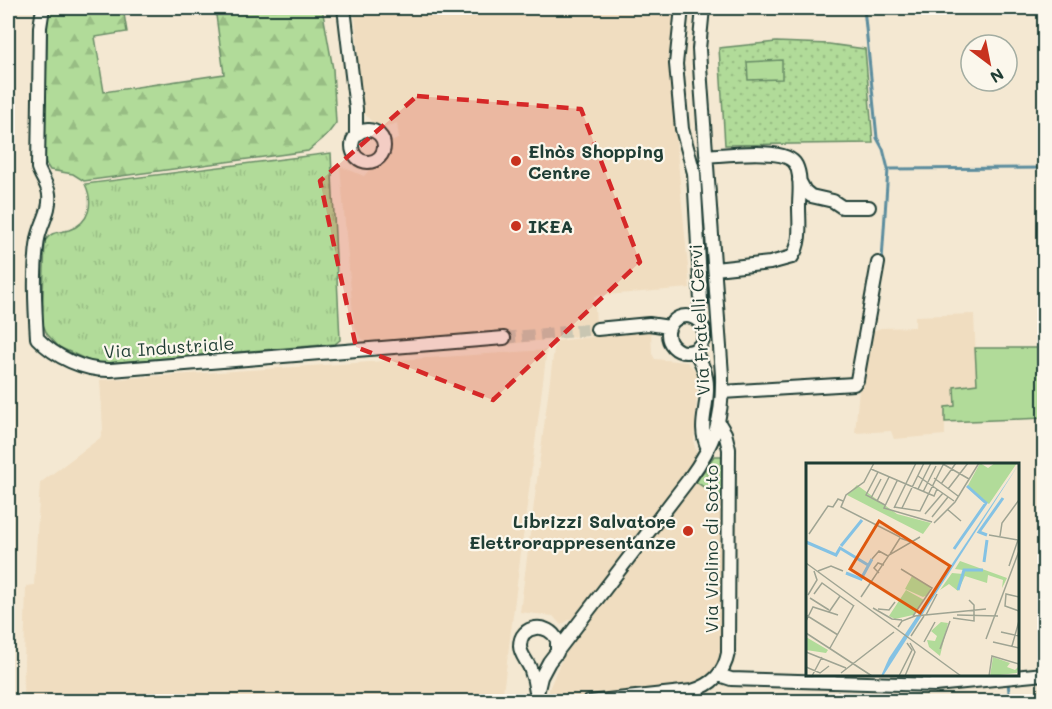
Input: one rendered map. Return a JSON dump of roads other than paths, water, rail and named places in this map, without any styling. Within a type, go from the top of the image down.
[{"type":"street","name":"Via Industriale","points":[[43,8],[40,27],[38,168],[49,196],[46,216],[38,240],[35,301],[37,338],[47,349],[61,357],[98,371],[504,338]]},
{"type":"street","points":[[344,8],[356,109],[356,135]]},
{"type":"street","points":[[682,8],[676,64],[682,129],[694,172],[700,281],[700,302],[696,319]]},
{"type":"street","name":"Via Fratelli Cervi","points":[[536,697],[541,677],[553,658],[689,479],[708,448],[719,423],[723,392],[699,49],[703,8]]},
{"type":"street","points":[[356,109],[384,143],[382,153],[374,160],[364,161],[354,154],[352,142],[363,130],[371,130]]},
{"type":"street","points":[[707,156],[778,154],[793,160],[797,166],[799,179],[799,239],[792,257],[770,263],[715,269]]},
{"type":"street","points":[[799,179],[805,191],[811,196],[833,201],[842,207],[869,207]]},
{"type":"street","points":[[723,392],[856,382],[878,263]]},
{"type":"street","points":[[680,316],[691,316],[696,319],[704,335],[699,346],[694,350],[683,351],[674,347],[668,338],[669,327],[675,319],[680,316]]},
{"type":"street","points":[[597,329],[649,324],[669,327]]},
{"type":"street","points":[[694,350],[703,367],[707,383],[702,433],[708,448]]},
{"type":"street","name":"Via Violino di Sotto","points":[[719,423],[729,449],[728,653],[724,668],[719,675]]},
{"type":"street","name":"Via Fratelli Cervi","points":[[555,635],[564,634],[579,621]]},
{"type":"street","name":"Via Fratelli Cervi","points":[[536,697],[526,660],[520,649],[522,637],[526,632],[543,627],[555,635],[559,644],[553,658]]},
{"type":"street","points":[[526,660],[537,665],[553,658]]},
{"type":"street","points":[[589,702],[692,691],[708,685],[719,675],[737,679],[935,685],[1044,674]]},
{"type":"waterway","points":[[864,8],[877,138],[883,149],[888,169],[882,260]]},
{"type":"waterway","points":[[888,169],[1044,168]]},
{"type":"waterway","points":[[1008,682],[1010,702]]},
{"type":"tunnel","points":[[504,338],[597,329]]},
{"type":"place","name":"Elnòs Shopping Centre","points":[[516,161]]},
{"type":"place","name":"IKEA","points":[[516,226]]},
{"type":"place","name":"Librizzi Salvatore Elettrorappresentanze","points":[[688,531]]}]
